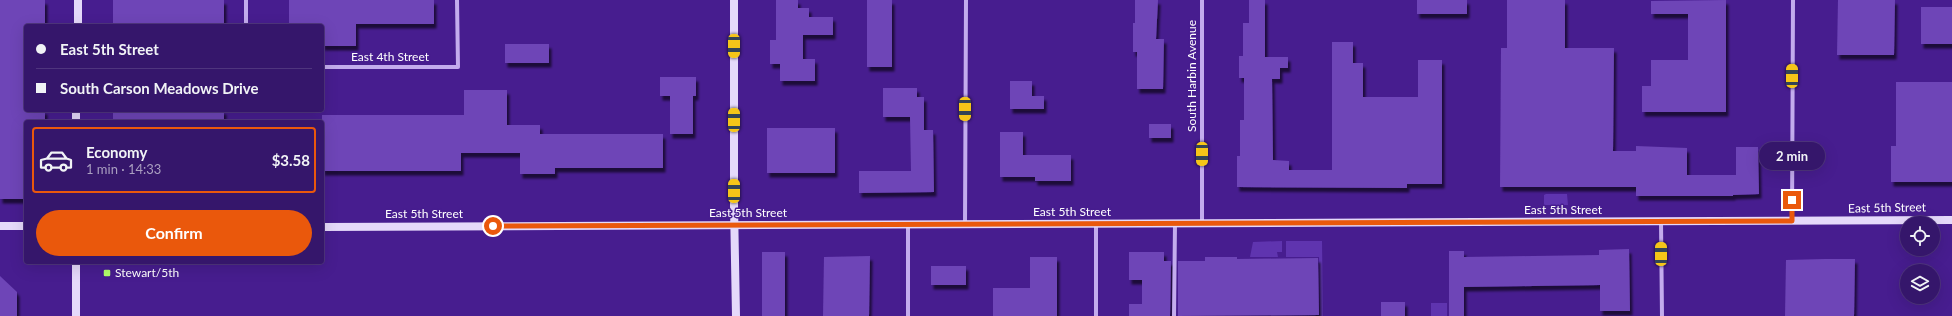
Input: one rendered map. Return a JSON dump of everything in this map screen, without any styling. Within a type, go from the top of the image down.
[{"type":"main road","points":[[78,0],[78,24]]},
{"type":"main road","points":[[734,0],[734,225],[736,316]]},
{"type":"main road","name":"East 5th Street","points":[[324,227],[1952,220]]},
{"type":"main road","points":[[0,226],[24,226]]},
{"type":"main road","points":[[76,264],[76,316]]},
{"type":"street","points":[[246,0],[246,24]]},
{"type":"street","name":"East 4th Street","points":[[324,67],[458,68],[457,0]]},
{"type":"street","points":[[965,224],[966,0]]},
{"type":"street","name":"South Harbin Avenue","points":[[1202,0],[1202,224]]},
{"type":"street","points":[[1792,221],[1793,0]]},
{"type":"street","points":[[1661,221],[1662,316]]},
{"type":"street","points":[[1096,223],[1096,316]]},
{"type":"street","points":[[908,224],[908,316]]},
{"type":"street","points":[[1174,316],[1175,224]]},
{"type":"shaded area","points":[[1567,194],[1568,205],[1544,205],[1544,195]]},
{"type":"shaded area","points":[[1282,241],[1282,252],[1277,252],[1278,257],[1250,257],[1253,242]]},
{"type":"shaded area","points":[[1286,241],[1322,241],[1323,316],[1320,316],[1319,257],[1286,257]]},
{"type":"shaded area","points":[[1431,303],[1447,303],[1447,316],[1431,316]]},
{"type":"building","points":[[0,0],[45,0],[45,24],[24,24],[24,112],[45,112],[45,120],[24,120],[24,199],[0,199]]},
{"type":"building","points":[[113,0],[224,0],[224,24],[113,24]]},
{"type":"building","points":[[289,0],[434,0],[434,24],[356,24],[356,46],[324,46],[324,24],[289,24]]},
{"type":"building","points":[[776,0],[798,0],[798,8],[809,8],[809,17],[833,17],[833,35],[803,35],[803,59],[815,59],[815,81],[780,81],[780,64],[770,64],[770,40],[776,40]]},
{"type":"building","points":[[867,0],[892,0],[892,67],[867,67]]},
{"type":"building","points":[[1135,0],[1158,0],[1156,39],[1164,39],[1163,89],[1137,89],[1137,52],[1133,52]]},
{"type":"building","points":[[1249,0],[1265,0],[1265,57],[1288,57],[1288,68],[1280,68],[1280,79],[1272,79],[1273,160],[1289,161],[1289,170],[1332,170],[1332,42],[1353,42],[1353,63],[1363,63],[1363,97],[1418,97],[1418,60],[1442,60],[1442,184],[1407,184],[1407,188],[1237,187],[1237,156],[1240,156],[1240,120],[1244,120],[1244,78],[1239,78],[1239,56],[1243,56],[1243,23],[1249,23]]},
{"type":"building","points":[[1417,0],[1467,0],[1467,14],[1417,14]]},
{"type":"building","points":[[1507,0],[1565,0],[1565,48],[1614,48],[1613,151],[1636,151],[1636,146],[1687,148],[1687,175],[1736,175],[1736,147],[1758,147],[1759,194],[1733,196],[1636,196],[1636,187],[1500,187],[1501,48],[1507,48]]},
{"type":"building","points":[[1726,0],[1726,112],[1642,112],[1642,86],[1651,86],[1651,60],[1688,60],[1688,14],[1651,14],[1651,1]]},
{"type":"building","points":[[1838,0],[1895,0],[1894,55],[1837,55]]},
{"type":"building","points":[[1921,7],[1952,7],[1952,44],[1921,44]]},
{"type":"building","points":[[505,44],[549,44],[549,63],[505,63]]},
{"type":"building","points":[[660,77],[696,77],[696,96],[693,96],[693,134],[670,134],[670,96],[660,96]]},
{"type":"building","points":[[1010,81],[1032,81],[1032,96],[1044,96],[1044,109],[1010,109]]},
{"type":"building","points":[[1896,82],[1952,82],[1952,182],[1891,182],[1891,146],[1896,146]]},
{"type":"building","points":[[883,88],[917,88],[917,97],[924,97],[924,130],[933,130],[934,192],[859,193],[859,171],[911,171],[910,117],[883,117]]},
{"type":"building","points":[[464,90],[507,90],[507,125],[540,125],[540,134],[663,134],[663,168],[555,168],[555,174],[520,174],[520,153],[461,153],[461,171],[324,171],[324,120],[322,120],[322,115],[464,115]]},
{"type":"building","points":[[113,112],[224,112],[224,120],[113,120]]},
{"type":"building","points":[[1149,124],[1171,124],[1171,138],[1149,138]]},
{"type":"building","points":[[767,128],[835,128],[835,173],[767,173]]},
{"type":"building","points":[[1000,132],[1023,132],[1023,155],[1071,155],[1071,181],[1035,181],[1035,177],[1000,177]]},
{"type":"building","points":[[1629,249],[1630,311],[1600,311],[1600,285],[1464,287],[1464,316],[1449,316],[1449,251],[1464,251],[1464,257],[1599,255],[1599,250]]},
{"type":"building","points":[[762,252],[785,252],[785,316],[762,316]]},
{"type":"building","points":[[1129,252],[1164,252],[1164,261],[1171,261],[1170,316],[1129,316],[1129,304],[1142,304],[1142,280],[1129,280]]},
{"type":"building","points":[[870,256],[869,316],[823,316],[824,257]]},
{"type":"building","points":[[1030,257],[1057,257],[1057,316],[993,316],[993,288],[1030,288]]},
{"type":"building","points":[[1205,257],[1237,257],[1237,259],[1318,258],[1319,315],[1178,316],[1178,261],[1205,261]]},
{"type":"building","points":[[1855,259],[1854,316],[1785,316],[1786,260]]},
{"type":"building","points":[[931,266],[966,266],[966,285],[931,285]]},
{"type":"building","points":[[0,276],[17,292],[17,316],[0,316]]},
{"type":"building","points":[[1381,302],[1405,302],[1405,316],[1381,316]]},
{"type":"place","name":"Stewart/5th","points":[[107,273]]},
{"type":"route","points":[[493,226],[1792,221],[1792,200]]}]
